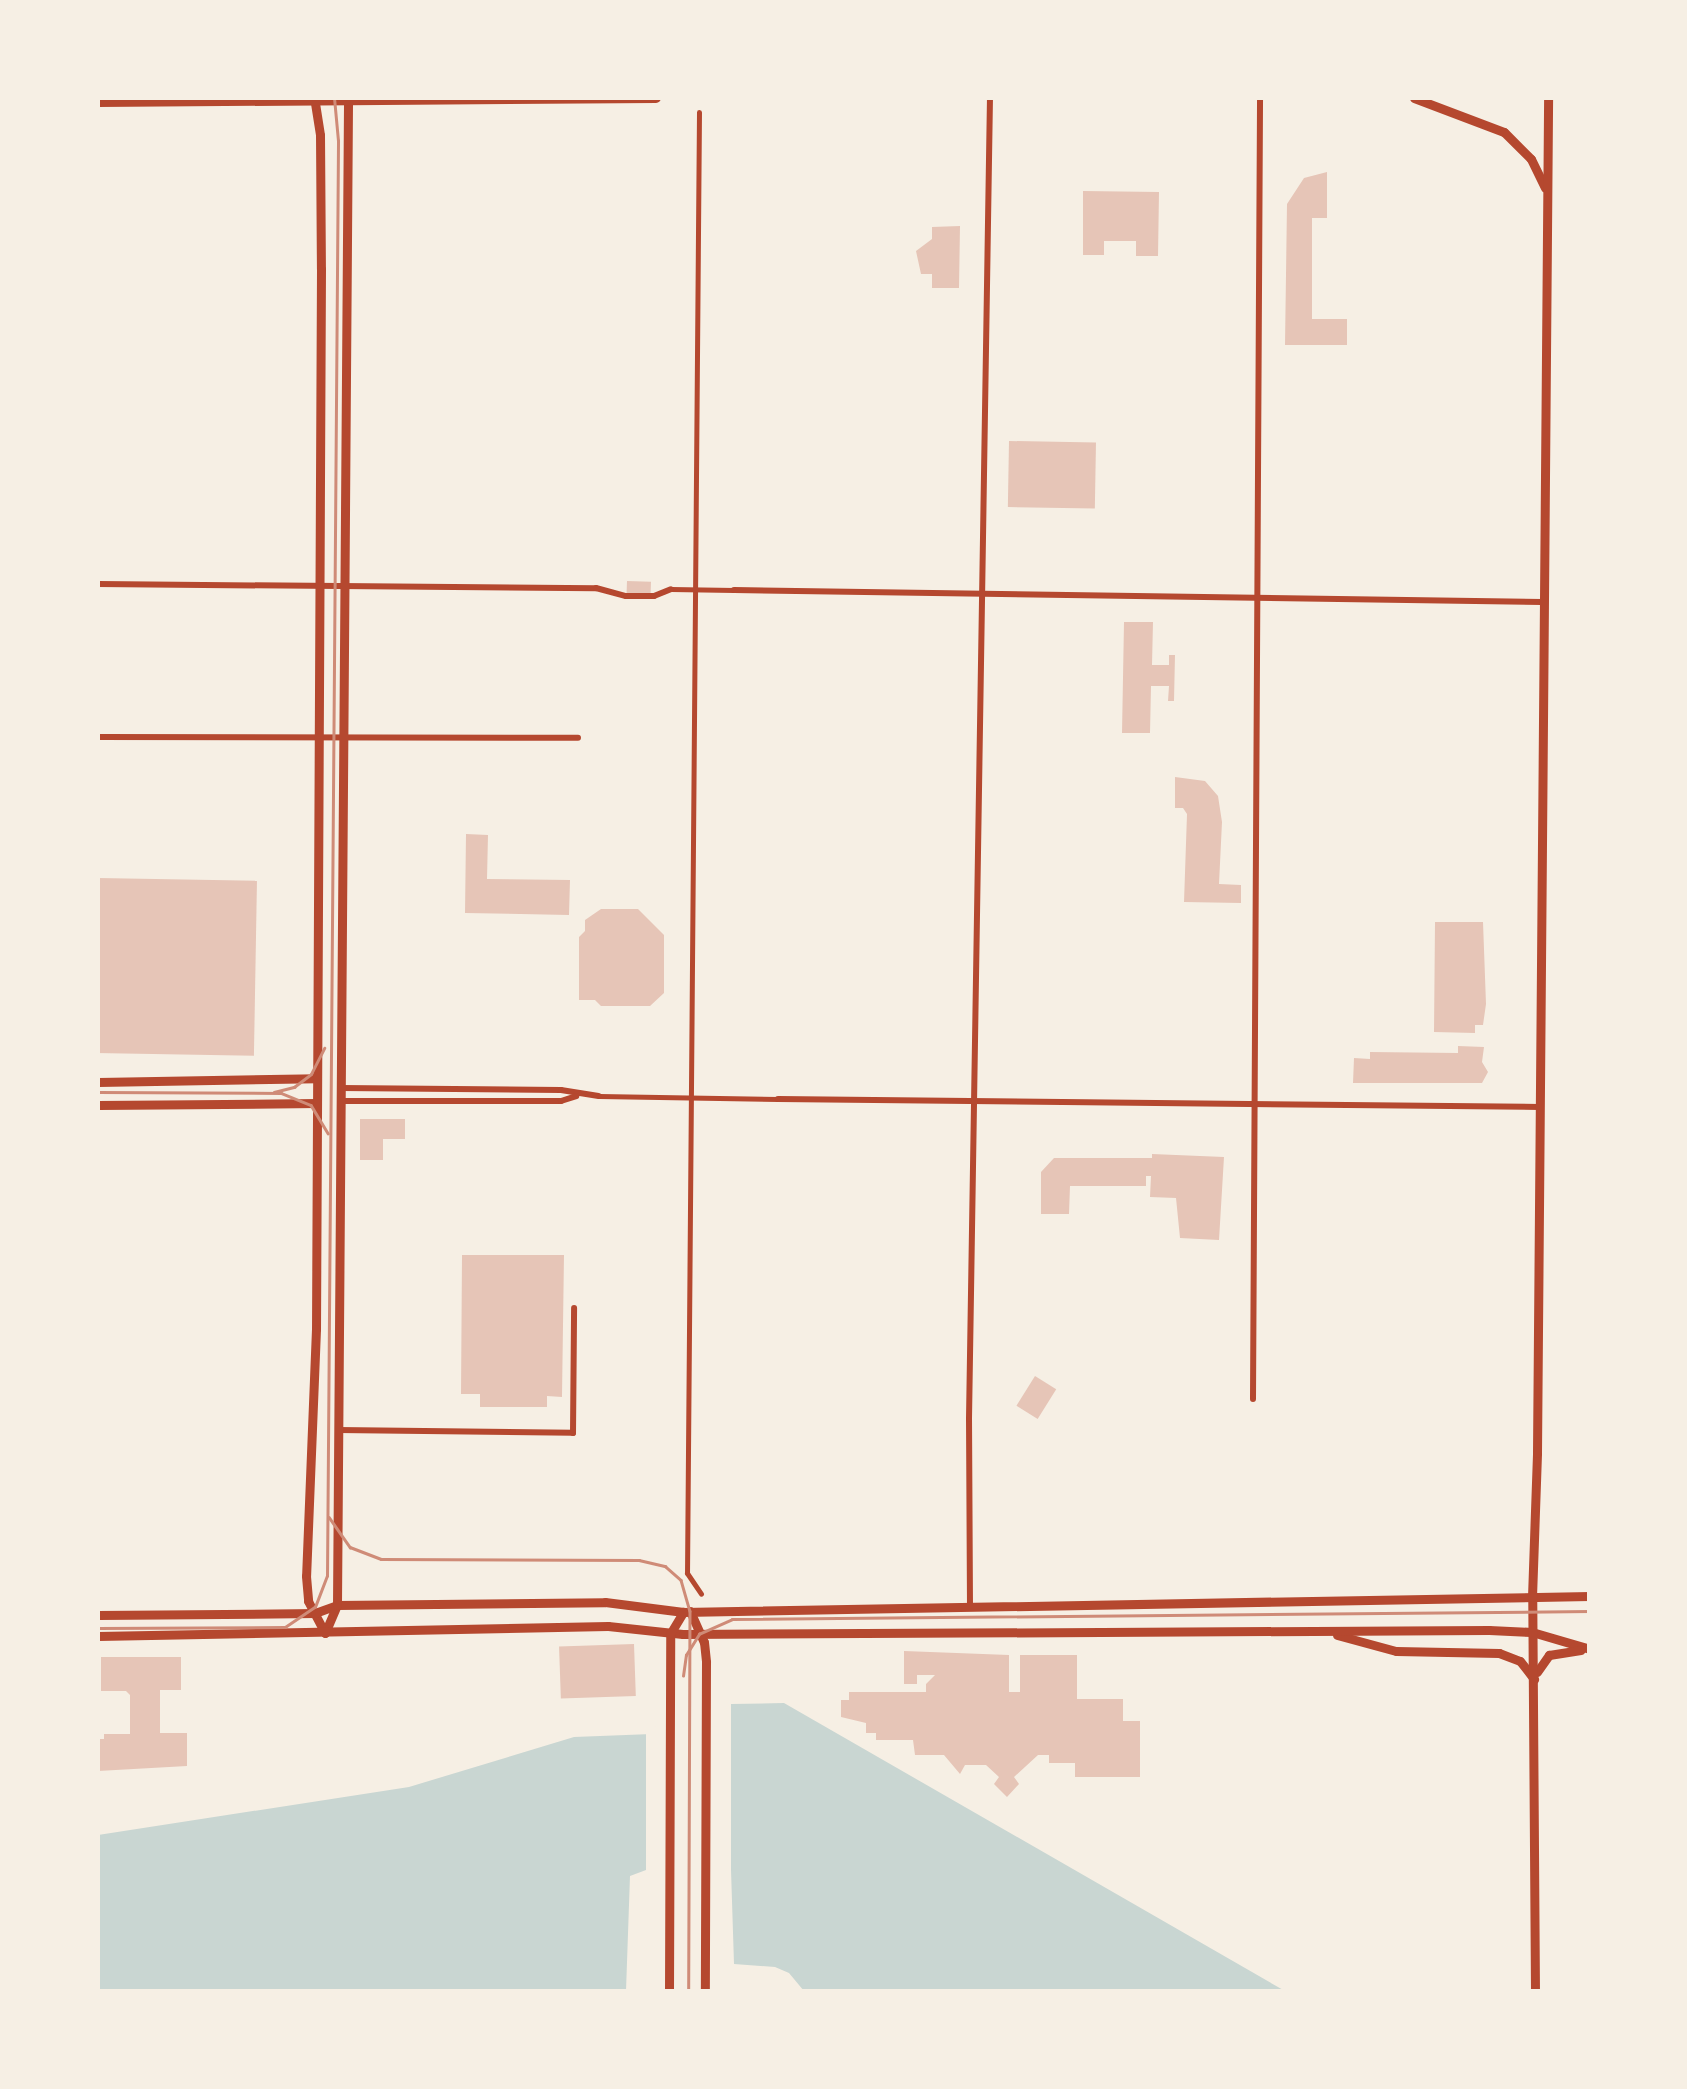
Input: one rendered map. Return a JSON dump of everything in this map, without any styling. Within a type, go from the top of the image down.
[{"type":"main road","points":[[98,102],[656,98]]},
{"type":"main road","points":[[1414,98],[1504,132],[1531,159],[1546,190]]},
{"type":"main road","points":[[1536,1992],[1532,1596],[1548,98]]},
{"type":"main road","points":[[314,100],[320,135],[316,1329],[306,1576],[308,1601],[325,1633]]},
{"type":"main road","points":[[325,1633],[337,1605],[348,100]]},
{"type":"main road","points":[[98,1082],[317,1078],[341,1088]]},
{"type":"main road","points":[[98,1106],[340,1101]]},
{"type":"main road","points":[[98,1615],[315,1613],[337,1605],[605,1602],[686,1612],[1590,1596]]},
{"type":"main road","points":[[970,1608],[971,1630]]},
{"type":"main road","points":[[668,1992],[670,1634],[686,1612]]},
{"type":"main road","points":[[686,1612],[704,1642],[705,1992]]},
{"type":"main road","points":[[98,1636],[608,1626],[670,1634],[971,1630],[994,1634],[1532,1632],[1590,1650]]},
{"type":"main road","points":[[1330,1632],[1396,1651],[1499,1653],[1520,1661],[1534,1679]]},
{"type":"main road","points":[[1534,1679],[1549,1655],[1590,1650]]},
{"type":"street","points":[[970,1608],[990,98]]},
{"type":"street","points":[[1253,1399],[1252,1106],[1261,597],[1260,98]]},
{"type":"street","points":[[698,112],[687,1573],[701,1594]]},
{"type":"street","points":[[98,584],[596,588],[626,596],[654,596],[670,588],[1542,602]]},
{"type":"street","points":[[98,737],[578,738]]},
{"type":"street","points":[[341,1088],[562,1090],[577,1095],[693,1098],[1540,1107]]},
{"type":"street","points":[[340,1101],[561,1101],[577,1095]]},
{"type":"street","points":[[337,1430],[573,1433],[574,1308]]},
{"type":"shaded area","points":[[784,1703],[1285,1991],[804,1991],[789,1973],[775,1967],[734,1964],[731,1870],[646,1870],[630,1876],[626,1991],[98,1992],[98,1835],[409,1787],[574,1737],[730,1731],[731,1704]]},
{"type":"pier","points":[[726,1704],[731,1704],[731,1870],[646,1870],[646,1727],[726,1726]]},
{"type":"building","points":[[1327,172],[1327,218],[1312,218],[1312,319],[1347,319],[1347,345],[1285,345],[1287,204],[1304,178]]},
{"type":"building","points":[[1083,191],[1159,192],[1158,256],[1136,256],[1136,241],[1104,241],[1104,255],[1083,255]]},
{"type":"building","points":[[960,226],[959,288],[932,288],[932,274],[921,274],[916,251],[932,239],[932,227]]},
{"type":"building","points":[[1009,441],[1096,443],[1095,509],[1008,507]]},
{"type":"building","points":[[627,581],[651,582],[651,594],[627,593]]},
{"type":"building","points":[[1124,622],[1153,622],[1152,665],[1169,665],[1169,655],[1175,655],[1174,701],[1168,701],[1169,686],[1151,686],[1150,733],[1122,733]]},
{"type":"building","points":[[1175,777],[1205,781],[1218,796],[1222,822],[1219,884],[1241,885],[1241,903],[1184,902],[1187,814],[1183,808],[1175,808]]},
{"type":"building","points":[[466,834],[488,835],[487,879],[570,880],[569,915],[465,913]]},
{"type":"building","points":[[98,878],[257,881],[254,1056],[98,1053]]},
{"type":"building","points":[[601,909],[638,909],[664,935],[664,993],[650,1006],[601,1006],[595,1000],[579,1000],[579,937],[585,931],[585,920]]},
{"type":"building","points":[[1435,922],[1483,922],[1486,1004],[1483,1025],[1475,1025],[1475,1033],[1434,1032]]},
{"type":"building","points":[[1458,1046],[1484,1047],[1482,1062],[1488,1072],[1482,1083],[1353,1083],[1354,1058],[1370,1059],[1370,1052],[1458,1053]]},
{"type":"building","points":[[360,1119],[405,1119],[405,1139],[383,1139],[383,1160],[360,1160]]},
{"type":"building","points":[[1152,1154],[1224,1157],[1219,1240],[1180,1238],[1176,1198],[1150,1197],[1151,1176],[1146,1176],[1146,1186],[1070,1186],[1069,1214],[1041,1214],[1041,1172],[1054,1158],[1152,1158]]},
{"type":"building","points":[[462,1255],[564,1255],[562,1397],[547,1396],[547,1407],[480,1407],[480,1394],[461,1394]]},
{"type":"building","points":[[1035,1376],[1056,1389],[1038,1419],[1016,1406]]},
{"type":"building","points":[[634,1644],[636,1696],[561,1699],[559,1647]]},
{"type":"building","points":[[904,1651],[1009,1655],[1009,1692],[1020,1692],[1020,1655],[1077,1655],[1077,1699],[1123,1699],[1123,1721],[1140,1721],[1140,1777],[1075,1777],[1075,1763],[1049,1763],[1049,1755],[1038,1755],[1014,1777],[1019,1784],[1007,1797],[994,1784],[999,1777],[986,1765],[965,1765],[960,1774],[944,1755],[915,1755],[913,1740],[876,1740],[876,1733],[866,1733],[866,1723],[841,1717],[841,1700],[849,1700],[849,1692],[926,1692],[926,1684],[935,1675],[917,1675],[917,1684],[904,1684]]},
{"type":"building","points":[[101,1657],[181,1657],[181,1690],[160,1690],[160,1733],[187,1733],[187,1766],[98,1771],[98,1739],[104,1739],[104,1734],[130,1734],[130,1695],[126,1691],[101,1691]]},
{"type":"tram line","points":[[98,1628],[285,1627],[315,1607],[327,1576],[338,141],[334,98]]},
{"type":"tram line","points":[[274,1092],[294,1087],[311,1074],[324,1048]]},
{"type":"tram line","points":[[98,1092],[281,1093],[311,1105],[328,1133]]},
{"type":"tram line","points":[[329,1517],[350,1547],[381,1559],[639,1560],[665,1566],[681,1580],[690,1611],[689,1992]]},
{"type":"tram line","points":[[683,1676],[686,1655],[699,1634],[732,1619],[1590,1611]]}]
